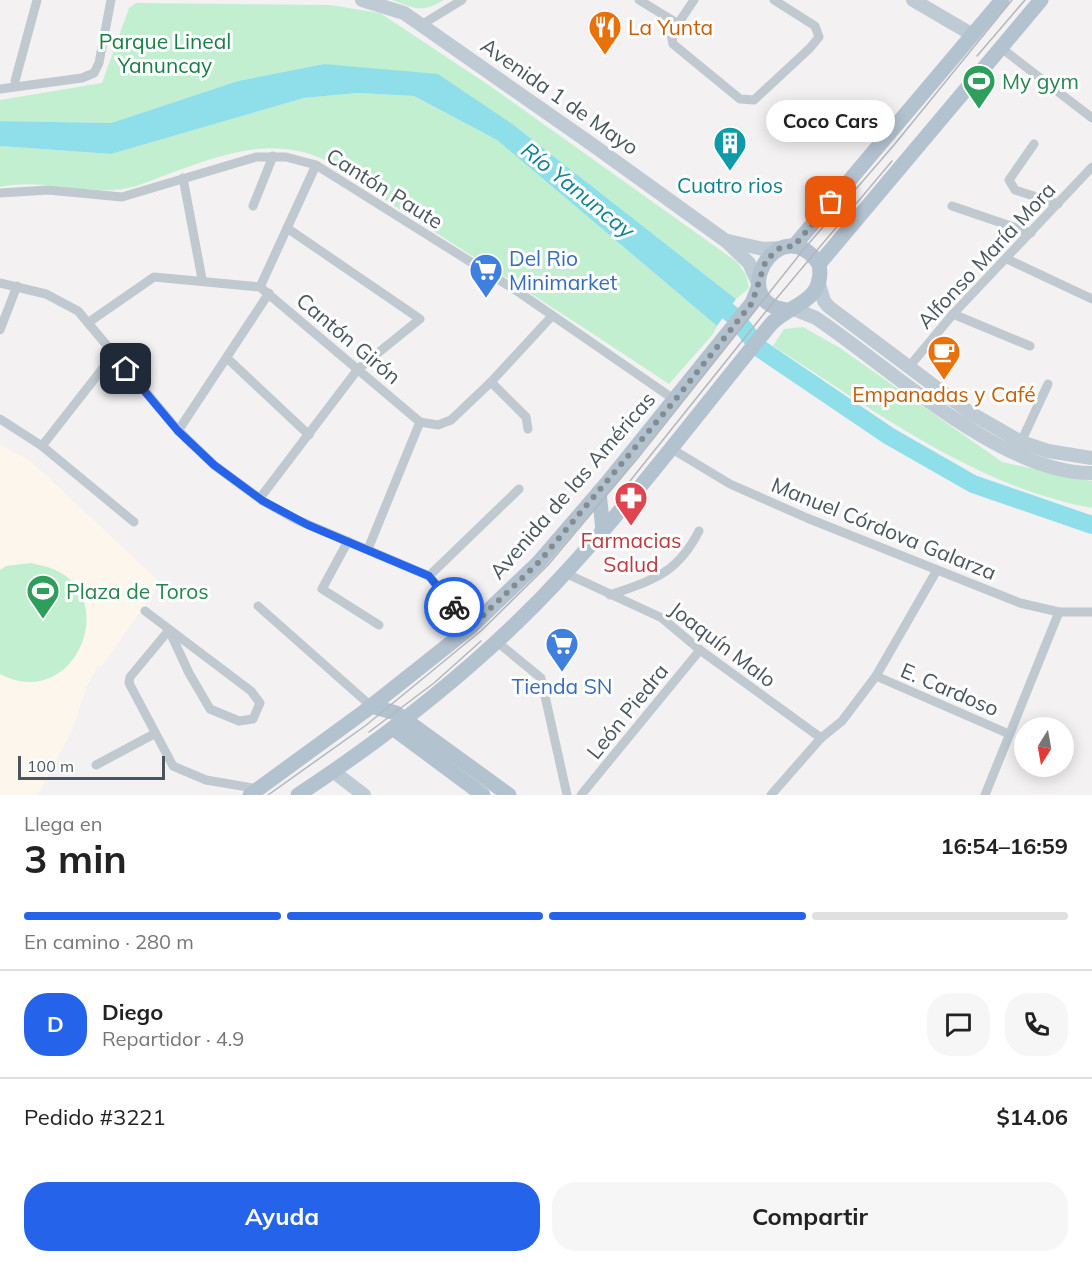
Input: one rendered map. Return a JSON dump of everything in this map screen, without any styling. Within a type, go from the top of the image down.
[{"type":"main road","name":"Avenida 1 de Mayo","points":[[362,0],[404,13],[726,241],[749,263],[758,286]]},
{"type":"main road","points":[[913,0],[975,32]]},
{"type":"main road","points":[[928,0],[975,32]]},
{"type":"main road","name":"Avenida de las Américas","points":[[254,792],[371,706],[471,627],[539,562],[675,400],[752,303],[766,260],[787,247],[1002,0]]},
{"type":"main road","points":[[1041,0],[819,264],[818,281],[824,301],[829,307],[969,412],[1021,442],[1048,450],[1092,458]]},
{"type":"main road","name":"Avenida 1 de Mayo","points":[[726,241],[763,249],[787,247]]},
{"type":"main road","points":[[787,247],[808,252],[819,264]]},
{"type":"main road","points":[[298,795],[399,724],[496,641],[566,573],[672,449],[771,324],[811,296],[818,281]]},
{"type":"main road","points":[[758,286],[771,305],[823,322],[962,424],[1007,451],[1044,464],[1091,470]]},
{"type":"main road","points":[[599,492],[603,530]]},
{"type":"main road","points":[[371,706],[396,713],[399,724],[483,795]]},
{"type":"main road","points":[[399,724],[509,795]]},
{"type":"main road","points":[[328,775],[364,795]]},
{"type":"street","points":[[15,81],[36,0]]},
{"type":"street","points":[[0,89],[82,78],[94,73],[99,63],[111,0]]},
{"type":"street","points":[[421,25],[462,0]]},
{"type":"street","points":[[639,0],[677,23]]},
{"type":"street","points":[[694,0],[671,34],[673,44],[740,99],[754,100],[819,37],[815,26],[774,0]]},
{"type":"street","points":[[1000,47],[1092,118]]},
{"type":"street","points":[[1034,144],[1009,180],[1010,185],[1015,190],[1058,204]]},
{"type":"street","points":[[253,206],[273,156]]},
{"type":"street","name":"Cantón Paute","points":[[0,193],[48,190],[122,197],[252,157],[273,156],[316,165],[552,315],[675,400]]},
{"type":"street","points":[[89,322],[151,277],[202,279],[260,286],[316,165]]},
{"type":"street","name":"Alfonso María Mora","points":[[908,368],[953,314],[1092,167]]},
{"type":"street","points":[[183,178],[202,279]]},
{"type":"street","points":[[952,206],[1031,233]]},
{"type":"street","points":[[260,498],[358,369],[420,319],[287,228]]},
{"type":"street","points":[[1007,259],[1092,299]]},
{"type":"street","points":[[0,283],[17,286],[59,300],[89,322],[178,431],[214,465],[260,498],[301,522],[429,576],[471,627]]},
{"type":"street","points":[[0,330],[17,286]]},
{"type":"street","name":"Cantón Girón","points":[[260,286],[420,422]]},
{"type":"street","points":[[178,431],[268,294]]},
{"type":"street","points":[[953,314],[1029,346]]},
{"type":"street","points":[[368,549],[420,422],[436,425],[447,423],[491,382],[552,315]]},
{"type":"street","points":[[42,446],[114,354]]},
{"type":"street","points":[[227,358],[309,435]]},
{"type":"street","points":[[491,382],[526,417],[528,429]]},
{"type":"street","points":[[1021,442],[1048,384]]},
{"type":"street","points":[[0,419],[42,446],[134,522]]},
{"type":"street","name":"Manuel Córdova Galarza","points":[[672,449],[730,484],[807,518],[1020,603],[1059,612],[1092,612]]},
{"type":"street","points":[[429,576],[519,489]]},
{"type":"street","points":[[610,594],[652,581],[674,566],[687,554],[699,531]]},
{"type":"street","points":[[348,541],[322,589],[379,624]]},
{"type":"street","points":[[771,795],[821,738],[842,721],[876,676],[937,570]]},
{"type":"street","name":"Joaquín Malo","points":[[566,573],[662,618],[700,650],[821,738]]},
{"type":"street","points":[[258,606],[371,706]]},
{"type":"street","points":[[145,611],[252,691],[260,703],[253,720],[239,721],[210,709],[189,673],[169,630]]},
{"type":"street","points":[[985,795],[1059,612]]},
{"type":"street","points":[[169,630],[130,677],[129,683],[154,734],[170,763],[177,769],[206,780],[230,783],[254,792]]},
{"type":"street","points":[[496,641],[541,678],[567,795]]},
{"type":"street","name":"León Piedra","points":[[581,795],[700,650]]},
{"type":"street","name":"E. Cardoso","points":[[876,676],[1009,734]]},
{"type":"street","points":[[96,765],[154,734]]},
{"type":"street","points":[[318,795],[328,775]]},
{"type":"street","points":[[230,783],[237,795]]},
{"type":"shaded area","points":[[0,444],[33,463],[161,583],[102,666],[98,666],[86,688],[72,731],[38,795],[0,795]]},
{"type":"green space","points":[[392,0],[444,0],[429,7],[418,8]]},
{"type":"green space","name":"Parque Lineal Yanuncay","points":[[136,3],[330,5],[380,13],[490,86],[737,262],[746,275],[749,288],[736,299],[515,126],[324,64],[238,81],[111,123],[0,121],[0,100],[102,83],[129,8]]},
{"type":"green space","points":[[358,93],[414,96],[497,140],[717,326],[713,334],[669,384],[325,160],[305,153],[265,148],[245,151],[225,155],[121,189],[100,190],[29,184],[0,187],[0,146],[111,154],[304,98]]},
{"type":"green space","points":[[803,327],[840,348],[1002,462],[1092,481],[1092,508],[1048,497],[965,464],[887,419],[773,346],[784,329]]},
{"type":"green space","name":"Plaza de Toros","points":[[31,563],[53,569],[74,583],[84,603],[86,625],[80,647],[68,665],[50,678],[27,682],[0,674],[0,570],[6,566]]},
{"type":"water","points":[[324,64],[438,74],[515,126],[736,299],[717,326],[497,140],[414,96],[358,93],[304,98],[111,154],[0,146],[0,121],[111,123],[238,81]]},
{"type":"waterway","name":"Río Yanuncay","points":[[710,297],[735,317],[759,348],[889,436],[973,484],[1092,525]]},
{"type":"tram line","points":[[268,795],[365,726],[482,630],[548,565],[637,459],[804,249],[894,145],[1012,0]]},
{"type":"tram line","points":[[977,56],[1025,0]]},
{"type":"tram line","points":[[630,481],[771,305],[892,161]]},
{"type":"tram line","points":[[369,732],[434,683],[481,641]]},
{"type":"way so far","points":[[454,607],[471,627],[539,562],[607,483],[752,303],[758,288],[759,273],[769,256],[780,248],[794,246],[831,202]]},
{"type":"place","name":"La Yunta","points":[[605,56]]},
{"type":"place","name":"My gym","points":[[979,110]]},
{"type":"place","name":"Cuatro rios","points":[[730,172]]},
{"type":"place","name":"Coco Cars","points":[[831,202]]},
{"type":"place","name":"Del Rio Minimarket","points":[[486,299]]},
{"type":"place","name":"Empanadas y Café","points":[[944,381]]},
{"type":"place","name":"Farmacias Salud","points":[[631,527]]},
{"type":"place","name":"Plaza de Toros","points":[[43,620]]},
{"type":"place","name":"Tienda SN","points":[[562,673]]},
{"type":"route","points":[[126,369],[178,431],[214,465],[263,501],[308,525],[429,576],[454,607]]}]
